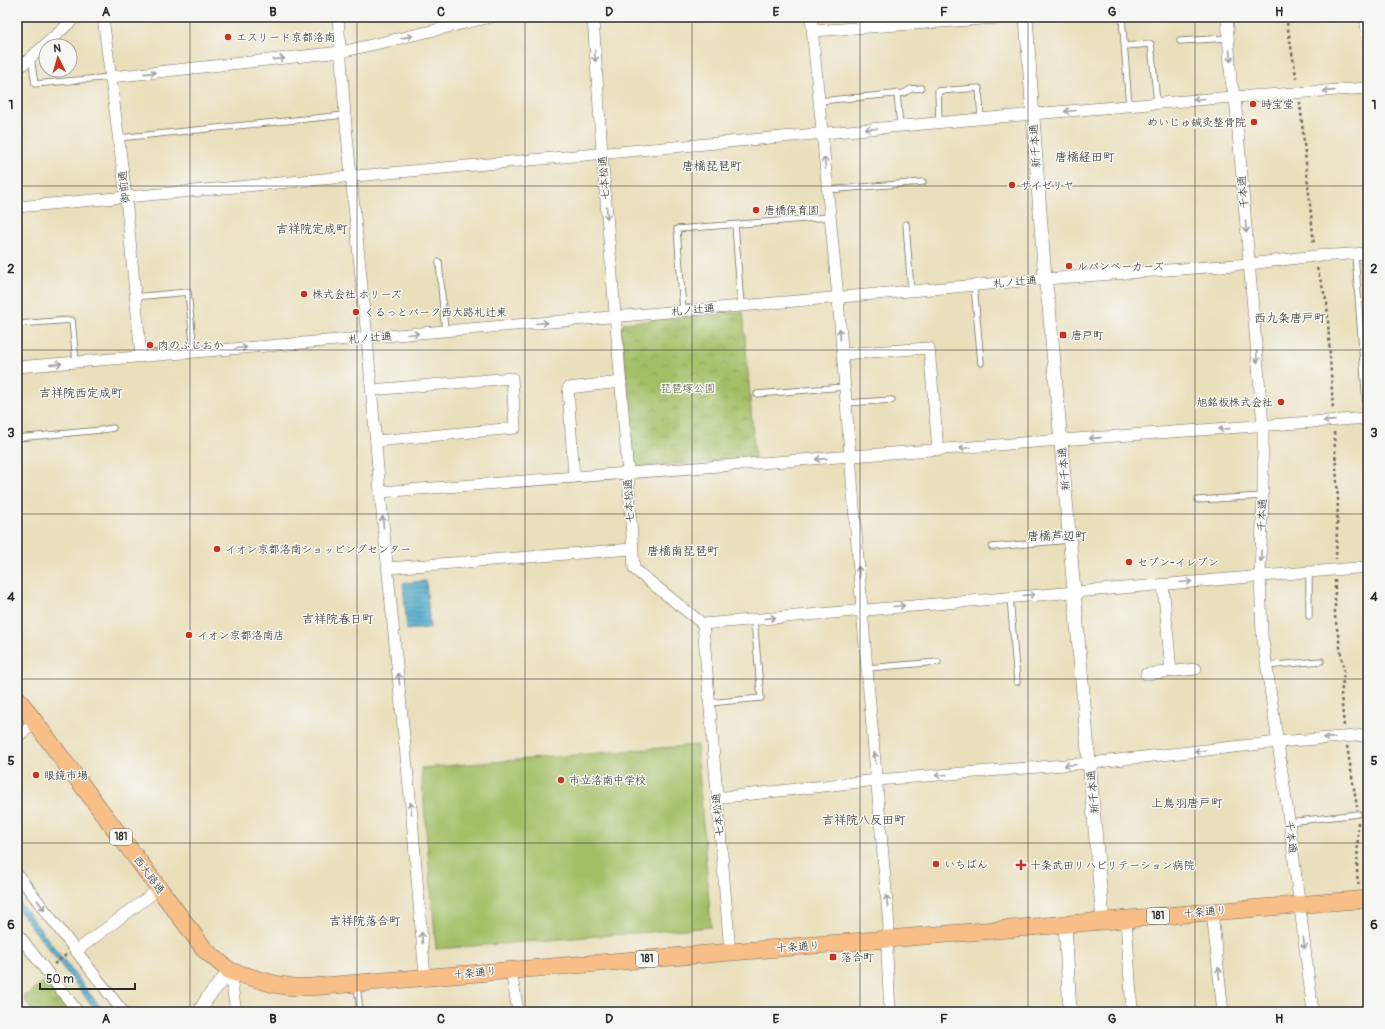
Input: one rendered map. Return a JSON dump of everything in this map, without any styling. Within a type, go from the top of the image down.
[{"type":"main road","name":"西大路通","points":[[17,698],[205,950],[230,971]]},
{"type":"main road","name":"十条通り","points":[[230,971],[274,984],[293,987],[311,987],[1365,900]]},
{"type":"street","points":[[17,70],[76,17]]},
{"type":"street","name":"御前通","points":[[103,17],[126,197],[134,297],[141,357]]},
{"type":"street","points":[[338,17],[345,115],[412,818],[425,977]]},
{"type":"street","points":[[111,77],[341,52],[491,17]]},
{"type":"street","name":"七本松通","points":[[593,17],[634,569],[703,624],[730,952]]},
{"type":"street","points":[[811,17],[838,298],[845,403],[889,926],[887,955],[890,1012]]},
{"type":"street","points":[[813,31],[947,20],[1012,17]]},
{"type":"street","name":"新千本通","points":[[1026,17],[1045,279],[1049,306],[1104,921]]},
{"type":"street","name":"千本通","points":[[1227,17],[1231,81],[1235,97],[1263,426],[1263,496],[1260,576],[1262,634],[1289,822],[1313,1012]]},
{"type":"street","points":[[1365,17],[1368,39]]},
{"type":"street","points":[[17,207],[981,118],[1157,103],[1368,88]]},
{"type":"street","name":"札ノ辻通","points":[[17,368],[1045,279],[1249,264],[1315,256],[1368,253]]},
{"type":"street","points":[[842,354],[929,348],[938,450]]},
{"type":"street","points":[[371,390],[512,378],[515,428],[376,440]]},
{"type":"street","points":[[574,477],[568,388],[621,382]]},
{"type":"street","points":[[380,492],[1367,418]]},
{"type":"street","points":[[388,568],[632,549]]},
{"type":"street","points":[[703,624],[1368,567]]},
{"type":"street","points":[[1163,584],[1171,672]]},
{"type":"street","points":[[1146,674],[1196,669]]},
{"type":"street","points":[[17,737],[36,722]]},
{"type":"street","points":[[717,798],[877,780],[1090,763],[1278,742],[1368,735]]},
{"type":"street","points":[[17,874],[73,951],[122,1012]]},
{"type":"street","points":[[73,951],[159,889]]},
{"type":"street","points":[[1212,912],[1223,1012]]},
{"type":"street","points":[[1126,919],[1132,1012]]},
{"type":"street","points":[[1065,924],[1070,1012]]},
{"type":"street","points":[[17,933],[78,1012]]},
{"type":"street","points":[[511,970],[518,1012]]},
{"type":"street","points":[[199,1012],[208,997],[230,971]]},
{"type":"street","points":[[230,971],[236,1012]]},
{"type":"lane","points":[[1122,17],[1129,106]]},
{"type":"lane","points":[[1180,41],[1228,38]]},
{"type":"lane","points":[[1125,46],[1151,44],[1157,103]]},
{"type":"lane","points":[[31,58],[35,84],[111,77]]},
{"type":"lane","points":[[819,101],[898,94],[904,93],[910,89],[921,88]]},
{"type":"lane","points":[[939,122],[938,91],[979,88],[981,118]]},
{"type":"lane","points":[[898,94],[900,126]]},
{"type":"lane","points":[[118,138],[345,115]]},
{"type":"lane","points":[[827,190],[923,182]]},
{"type":"lane","points":[[684,311],[677,229],[830,217]]},
{"type":"lane","points":[[906,224],[911,291]]},
{"type":"lane","points":[[735,225],[741,306]]},
{"type":"lane","points":[[1355,254],[1367,418]]},
{"type":"lane","points":[[439,262],[444,332]]},
{"type":"lane","points":[[974,286],[981,363]]},
{"type":"lane","points":[[134,297],[188,292],[194,352]]},
{"type":"lane","points":[[17,324],[72,320],[76,362]]},
{"type":"lane","points":[[756,394],[844,387]]},
{"type":"lane","points":[[845,403],[892,400]]},
{"type":"lane","points":[[17,438],[113,428]]},
{"type":"lane","points":[[1198,500],[1263,496]]},
{"type":"lane","points":[[992,547],[1070,540]]},
{"type":"lane","points":[[1309,571],[1310,616]]},
{"type":"lane","points":[[1010,597],[1017,682]]},
{"type":"lane","points":[[709,703],[761,698],[754,620]]},
{"type":"lane","points":[[1266,666],[1321,661]]},
{"type":"lane","points":[[867,668],[938,662]]},
{"type":"lane","points":[[1289,822],[1358,814]]},
{"type":"lane","points":[[357,983],[360,1012]]},
{"type":"path","points":[[1286,17],[1298,93],[1317,270],[1327,303],[1338,500],[1334,616],[1344,672],[1341,695],[1345,737],[1358,814],[1356,876],[1365,900]]},
{"type":"path","points":[[53,965],[73,951]]},
{"type":"green space","name":"琵琶塚公園","points":[[743,312],[755,459],[640,467],[635,463],[621,328],[624,323]]},
{"type":"green space","points":[[697,745],[711,927],[436,949],[421,768]]},
{"type":"green space","points":[[48,979],[73,1012],[33,1012],[23,997]]},
{"type":"water","points":[[426,581],[430,628],[407,630],[403,583]]},
{"type":"water","points":[[17,899],[104,1012],[97,1012],[17,908]]},
{"type":"place","name":"エスリード京都洛南","points":[[228,37]]},
{"type":"place","name":"時宝堂","points":[[1253,104]]},
{"type":"place","name":"めいじゅ鍼灸整骨院","points":[[1254,122]]},
{"type":"place","name":"サイゼリヤ","points":[[1012,185]]},
{"type":"place","name":"唐橋保育園","points":[[756,210]]},
{"type":"place","name":"ルパンベーカーズ","points":[[1069,266]]},
{"type":"place","name":"株式会社 ホリーズ","points":[[304,294]]},
{"type":"place","name":"くるっとパーク西大路札辻東","points":[[356,312]]},
{"type":"place","name":"唐戸町","points":[[1063,335]]},
{"type":"place","name":"肉のふじおか","points":[[150,345]]},
{"type":"place","name":"旭銘板株式会社","points":[[1281,402]]},
{"type":"place","name":"イオン京都洛南ショッピングセンター","points":[[217,549]]},
{"type":"place","name":"セブン-イレブン","points":[[1129,562]]},
{"type":"place","name":"イオン京都洛南店","points":[[189,635]]},
{"type":"place","name":"眼鏡市場","points":[[36,775]]},
{"type":"place","name":"市立洛南中学校","points":[[561,780]]},
{"type":"place","name":"いちばん","points":[[936,864]]},
{"type":"place","name":"十条武田リハビリテーション病院","points":[[1021,865]]},
{"type":"place","name":"落合町","points":[[833,957]]},
{"type":"district","name":"唐橋経田町","points":[[1085,157]]},
{"type":"district","name":"唐橋琵琶町","points":[[712,166]]},
{"type":"district","name":"吉祥院定成町","points":[[312,229]]},
{"type":"district","name":"西九条唐戸町","points":[[1290,318]]},
{"type":"district","name":"吉祥院西定成町","points":[[81,393]]},
{"type":"district","name":"唐橋芦辺町","points":[[1057,536]]},
{"type":"district","name":"唐橋南琵琶町","points":[[683,551]]},
{"type":"district","name":"吉祥院春日町","points":[[338,619]]},
{"type":"district","name":"上鳥羽唐戸町","points":[[1187,803]]},
{"type":"district","name":"吉祥院八反田町","points":[[864,820]]},
{"type":"district","name":"吉祥院落合町","points":[[365,921]]}]
